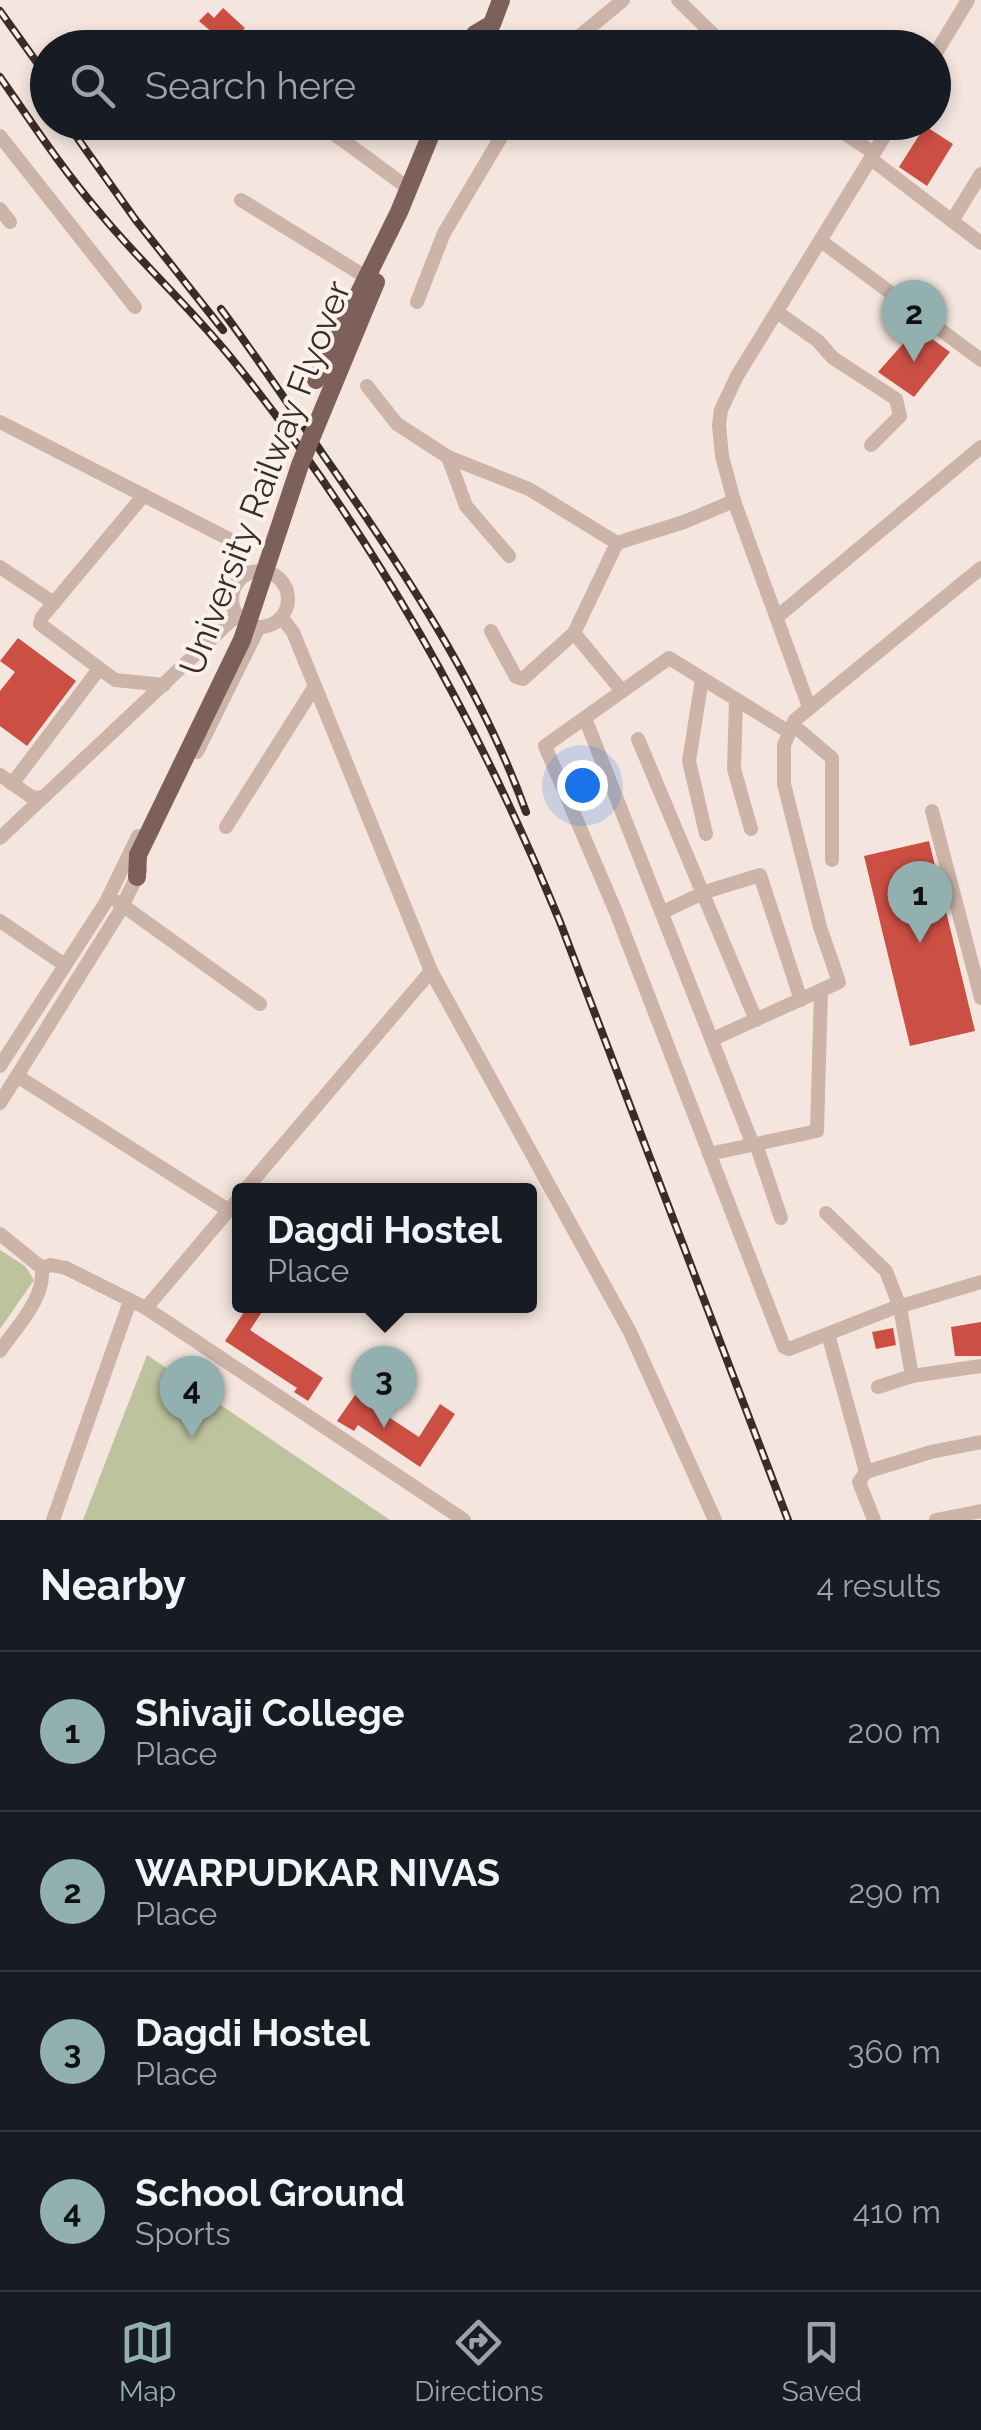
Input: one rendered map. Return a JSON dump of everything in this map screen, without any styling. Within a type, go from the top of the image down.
[{"type":"main road","points":[[490,30],[501,0]]},
{"type":"main road","points":[[481,30],[492,24]]},
{"type":"main road","points":[[316,380],[428,140]]},
{"type":"main road","name":"University Railway Flyover","points":[[129,873],[242,640],[320,412],[440,140]]},
{"type":"street","points":[[586,30],[623,0]]},
{"type":"street","points":[[678,0],[709,30]]},
{"type":"street","points":[[950,30],[968,0]]},
{"type":"street","points":[[0,136],[135,306]]},
{"type":"street","points":[[343,140],[408,188]]},
{"type":"street","points":[[417,302],[444,233],[499,140]]},
{"type":"street","points":[[851,140],[981,243]]},
{"type":"street","points":[[810,706],[734,501],[720,439],[721,410],[737,376],[882,140]]},
{"type":"street","points":[[952,221],[981,174]]},
{"type":"street","points":[[240,200],[366,276]]},
{"type":"street","points":[[0,209],[10,222]]},
{"type":"street","points":[[821,240],[981,360]]},
{"type":"street","points":[[777,312],[818,341],[832,358],[896,399],[900,416],[872,445]]},
{"type":"street","points":[[367,386],[397,424],[448,457],[529,489],[617,543]]},
{"type":"street","points":[[0,422],[228,539],[245,575]]},
{"type":"street","points":[[777,618],[981,447]]},
{"type":"street","points":[[448,457],[466,506],[510,556]]},
{"type":"street","points":[[144,494],[42,617],[42,628],[119,681],[164,685]]},
{"type":"street","points":[[491,631],[519,680],[574,633],[617,543],[734,501]]},
{"type":"street","points":[[0,567],[54,603]]},
{"type":"street","points":[[713,1040],[839,982],[820,927],[784,784],[784,744],[791,728],[810,706],[981,568]]},
{"type":"street","points":[[266,571],[281,579],[288,602],[282,618],[259,627],[240,618],[232,600],[233,591],[245,575],[266,571]]},
{"type":"street","points":[[0,838],[240,618]]},
{"type":"street","points":[[0,1103],[123,905],[129,873],[240,618]]},
{"type":"street","points":[[282,618],[293,632],[431,970],[630,1332],[715,1520]]},
{"type":"street","points":[[1,1063],[108,896],[129,873],[259,627]]},
{"type":"street","points":[[574,633],[622,692]]},
{"type":"street","points":[[832,860],[832,758],[791,728],[736,700],[669,658],[545,746],[616,912],[784,1347],[789,1349],[900,1306],[981,1282]]},
{"type":"street","points":[[44,797],[32,798],[6,780],[99,670]]},
{"type":"street","points":[[702,679],[689,761],[706,834]]},
{"type":"street","points":[[226,828],[315,686]]},
{"type":"street","points":[[736,700],[734,769],[752,829]]},
{"type":"street","points":[[585,718],[781,1218]]},
{"type":"street","points":[[638,739],[756,1020]]},
{"type":"street","points":[[932,811],[981,998]]},
{"type":"street","points":[[664,912],[705,892],[760,875],[801,1000]]},
{"type":"street","points":[[108,896],[260,1004]]},
{"type":"street","points":[[0,921],[65,965]]},
{"type":"street","points":[[251,1183],[431,970]]},
{"type":"street","points":[[710,1154],[817,1131],[821,991]]},
{"type":"street","points":[[17,1076],[228,1210]]},
{"type":"street","points":[[146,1308],[232,1206]]},
{"type":"street","points":[[826,1213],[882,1265],[900,1306],[912,1376]]},
{"type":"street","points":[[0,1234],[42,1268],[43,1282],[35,1301],[0,1351]]},
{"type":"street","points":[[42,1268],[66,1268],[146,1308],[464,1520]]},
{"type":"street","points":[[53,1520],[130,1301]]},
{"type":"street","points":[[828,1334],[866,1472]]},
{"type":"street","points":[[878,1387],[912,1376],[981,1366]]},
{"type":"street","points":[[874,1520],[859,1482],[866,1472],[981,1442]]},
{"type":"street","points":[[936,1520],[981,1511]]},
{"type":"green space","points":[[0,1250],[25,1266],[34,1280],[0,1329]]},
{"type":"green space","points":[[147,1355],[390,1520],[83,1520]]},
{"type":"building","points":[[223,8],[245,28],[209,30],[199,21],[208,12],[214,18]]},
{"type":"building","points":[[916,140],[947,140],[953,144],[927,186],[899,167]]},
{"type":"building","points":[[917,328],[950,352],[914,397],[878,372]]},
{"type":"building","points":[[18,638],[76,681],[27,746],[0,726],[0,691],[15,672],[0,661]]},
{"type":"building","points":[[929,841],[975,1031],[910,1046],[864,856]]},
{"type":"building","points":[[243,1313],[261,1313],[250,1330],[323,1378],[308,1401],[294,1392],[297,1388],[225,1341]]},
{"type":"building","points":[[981,1322],[981,1356],[955,1356],[951,1327]]},
{"type":"building","points":[[893,1328],[896,1345],[876,1349],[872,1332]]},
{"type":"building","points":[[355,1395],[419,1437],[440,1404],[455,1414],[420,1467],[358,1425],[354,1431],[337,1421]]},
{"type":"railway","points":[[0,11],[30,53]]},
{"type":"railway","points":[[0,77],[30,120]]},
{"type":"railway","points":[[44,140],[86,196],[216,340],[282,424],[374,559],[456,700],[560,922],[788,1520]]},
{"type":"railway","points":[[79,140],[223,330]]},
{"type":"railway","points":[[221,309],[352,496],[436,626],[485,717],[526,812]]},
{"type":"place","name":"WARPUDKAR NIVAS","points":[[914,362]]},
{"type":"place","name":"Shivaji College","points":[[920,943]]},
{"type":"place","name":"Dagdi Hostel","points":[[384,1428]]},
{"type":"place","name":"School Ground","points":[[192,1438]]}]
